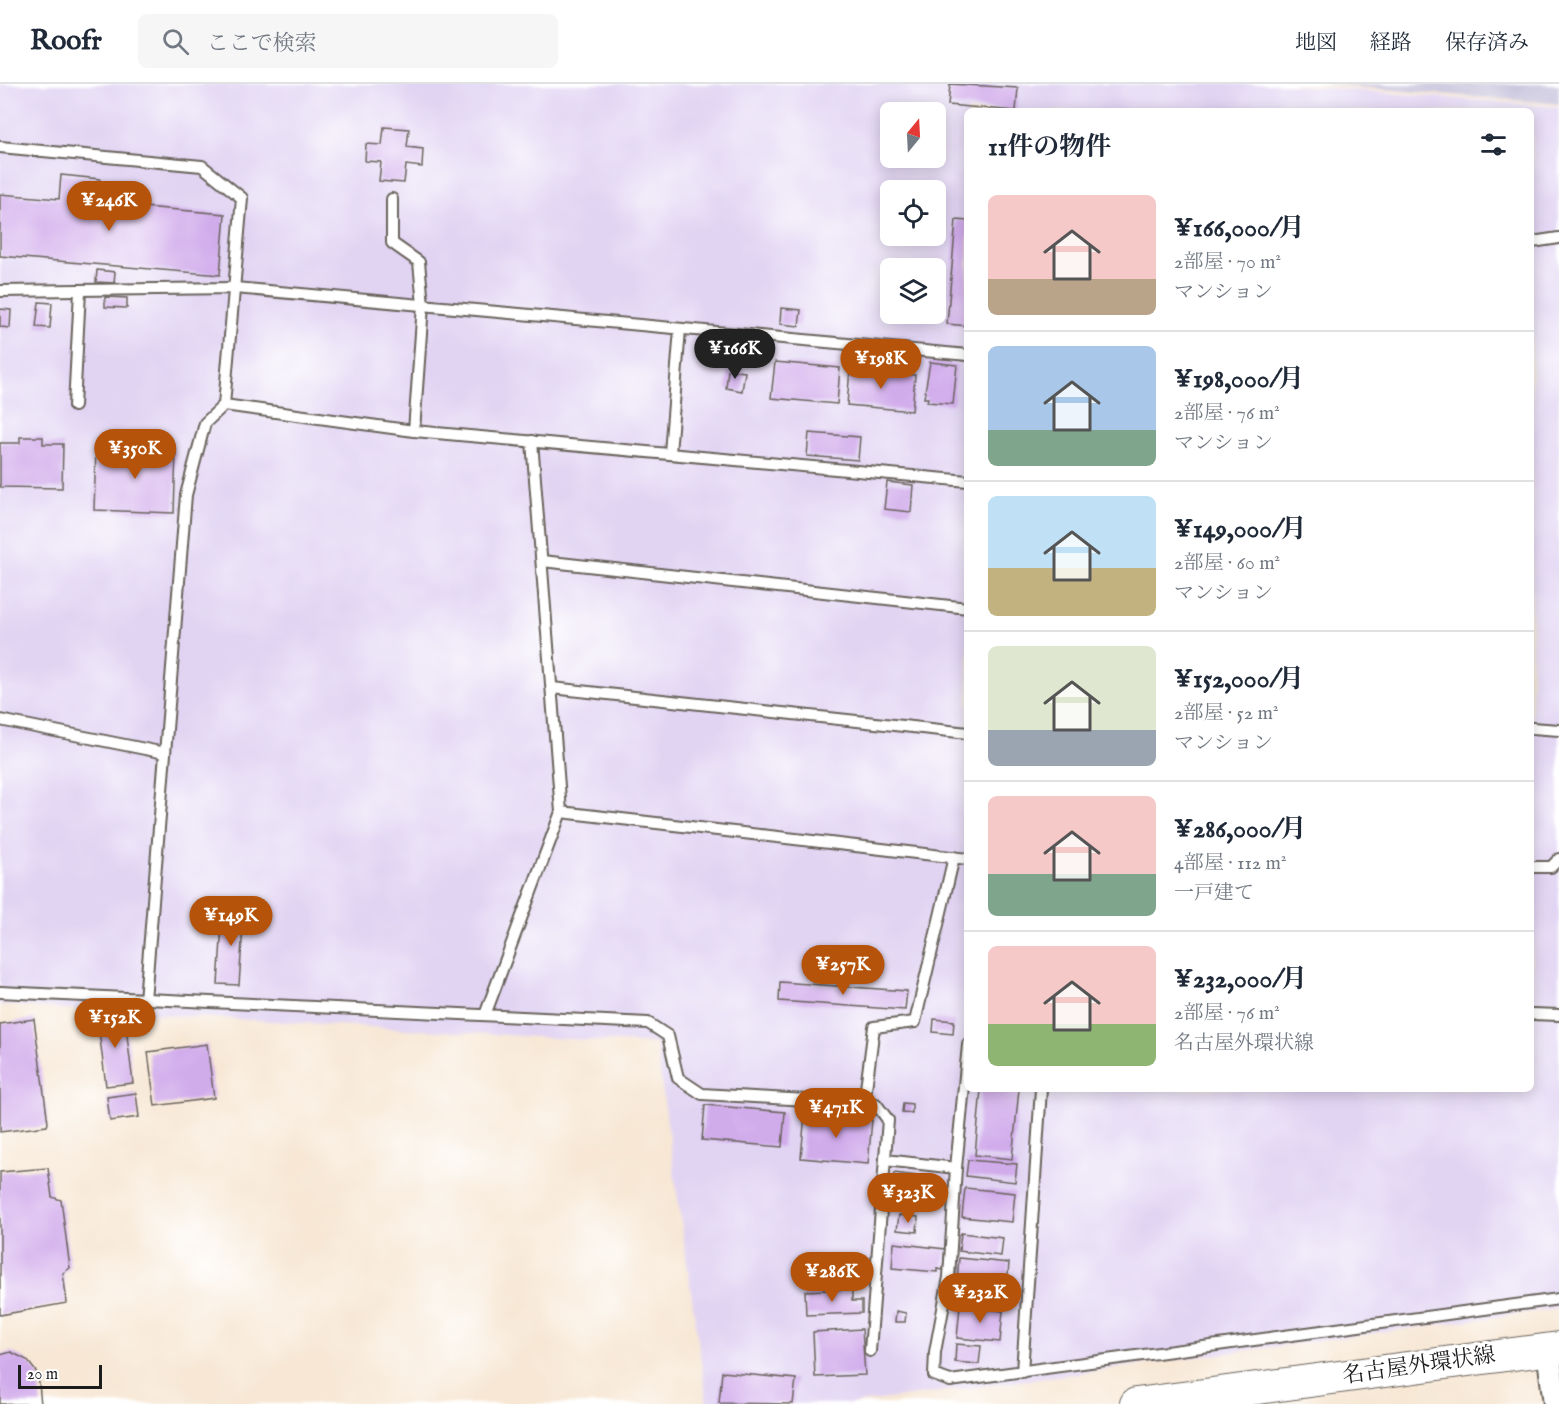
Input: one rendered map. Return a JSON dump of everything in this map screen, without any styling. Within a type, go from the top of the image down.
[{"type":"main road","name":"名古屋外環状線","points":[[1136,1404],[1553,1349]]},
{"type":"street","points":[[1553,1349],[1555,1404]]},
{"type":"lane","points":[[0,147],[202,166],[242,198],[224,405],[205,423],[186,495],[145,1000]]},
{"type":"lane","points":[[392,199],[392,243],[419,262],[423,305],[414,431]]},
{"type":"lane","points":[[1534,242],[1559,238]]},
{"type":"lane","points":[[0,291],[235,288],[964,355]]},
{"type":"lane","points":[[74,406],[80,291]]},
{"type":"lane","points":[[670,453],[680,329]]},
{"type":"lane","points":[[224,405],[414,431],[964,481]]},
{"type":"lane","points":[[485,1015],[561,813],[532,441]]},
{"type":"lane","points":[[542,561],[964,608]]},
{"type":"lane","points":[[552,688],[964,733]]},
{"type":"lane","points":[[0,720],[165,753]]},
{"type":"lane","points":[[1534,728],[1559,730]]},
{"type":"lane","points":[[561,813],[964,859]]},
{"type":"lane","points":[[864,1104],[874,1027],[915,1022],[954,857]]},
{"type":"lane","points":[[1534,867],[1551,867],[1559,859]]},
{"type":"lane","points":[[0,992],[648,1023],[668,1036],[678,1078],[702,1094],[876,1104],[888,1120],[870,1351]]},
{"type":"lane","points":[[1534,1014],[1559,1015]]},
{"type":"lane","points":[[964,1086],[949,1277],[933,1375],[950,1381],[1559,1299]]},
{"type":"lane","points":[[1022,1372],[1041,1092]]},
{"type":"lane","points":[[885,1160],[956,1168]]},
{"type":"shaded area","points":[[0,84],[1283,84],[1559,107],[1559,1308],[850,1404],[707,1404],[656,1044],[0,1005]]},
{"type":"shaded area","points":[[1322,84],[1559,84],[1559,104]]},
{"type":"building","points":[[950,84],[1018,88],[1016,108],[948,105]]},
{"type":"building","points":[[384,127],[409,129],[407,147],[423,149],[422,167],[406,165],[404,183],[379,181],[381,162],[365,161],[366,144],[382,145]]},
{"type":"building","points":[[61,175],[100,179],[98,203],[225,214],[220,275],[0,256],[0,194],[59,199]]},
{"type":"building","points":[[956,220],[964,221],[964,326],[947,324]]},
{"type":"building","points":[[97,270],[115,272],[114,283],[96,282]]},
{"type":"building","points":[[105,297],[127,298],[127,308],[105,307]]},
{"type":"building","points":[[39,302],[52,303],[50,328],[36,327]]},
{"type":"building","points":[[781,308],[801,310],[799,326],[780,324]]},
{"type":"building","points":[[0,309],[11,310],[10,328],[0,327]]},
{"type":"building","points":[[775,362],[840,368],[837,404],[771,398]]},
{"type":"building","points":[[930,362],[957,365],[953,404],[927,402],[928,398],[924,398]]},
{"type":"building","points":[[850,369],[915,375],[912,411],[847,405]]},
{"type":"building","points":[[728,370],[745,372],[742,391],[726,388]]},
{"type":"building","points":[[809,433],[860,437],[858,460],[807,456]]},
{"type":"building","points":[[20,437],[43,437],[43,444],[63,444],[62,488],[0,487],[0,443],[20,443]]},
{"type":"building","points":[[96,447],[176,450],[174,513],[94,510]]},
{"type":"building","points":[[887,482],[913,485],[911,512],[884,509]]},
{"type":"building","points":[[223,910],[244,911],[239,985],[218,984]]},
{"type":"building","points":[[780,982],[907,991],[905,1010],[779,1001]]},
{"type":"building","points":[[124,1012],[133,1083],[106,1086],[97,1015]]},
{"type":"building","points":[[34,1019],[48,1123],[47,1126],[0,1132],[0,1024]]},
{"type":"building","points":[[934,1019],[954,1021],[953,1034],[933,1032]]},
{"type":"building","points":[[207,1044],[214,1098],[155,1106],[148,1052]]},
{"type":"building","points":[[981,1092],[1019,1092],[1012,1159],[975,1155]]},
{"type":"building","points":[[136,1093],[139,1117],[110,1121],[107,1097]]},
{"type":"building","points":[[903,1103],[912,1104],[912,1113],[902,1112]]},
{"type":"building","points":[[705,1105],[785,1112],[782,1147],[702,1140]]},
{"type":"building","points":[[805,1113],[872,1120],[868,1164],[801,1158]]},
{"type":"building","points":[[968,1160],[1017,1164],[1015,1182],[966,1176]]},
{"type":"building","points":[[48,1168],[52,1197],[61,1200],[70,1268],[63,1273],[67,1303],[0,1315],[0,1172]]},
{"type":"building","points":[[894,1173],[916,1176],[913,1204],[891,1201]]},
{"type":"building","points":[[965,1188],[1015,1193],[1012,1222],[962,1217]]},
{"type":"building","points":[[899,1215],[918,1217],[917,1232],[897,1230]]},
{"type":"building","points":[[961,1233],[1003,1238],[1001,1256],[959,1251]]},
{"type":"building","points":[[894,1243],[945,1249],[943,1270],[937,1269],[937,1272],[892,1268]]},
{"type":"building","points":[[959,1258],[1009,1263],[1007,1286],[957,1283]]},
{"type":"building","points":[[956,1285],[1008,1291],[1007,1304],[955,1298]]},
{"type":"building","points":[[852,1289],[852,1301],[862,1301],[862,1313],[806,1315],[805,1291]]},
{"type":"building","points":[[960,1306],[1003,1311],[1000,1342],[957,1338]]},
{"type":"building","points":[[896,1311],[906,1313],[905,1322],[895,1322]]},
{"type":"building","points":[[862,1329],[865,1375],[815,1377],[813,1332]]},
{"type":"building","points":[[956,1344],[981,1346],[979,1364],[955,1362]]},
{"type":"building","points":[[11,1352],[27,1360],[38,1374],[41,1404],[0,1404],[0,1355]]},
{"type":"building","points":[[722,1372],[796,1379],[793,1404],[719,1403]]}]
